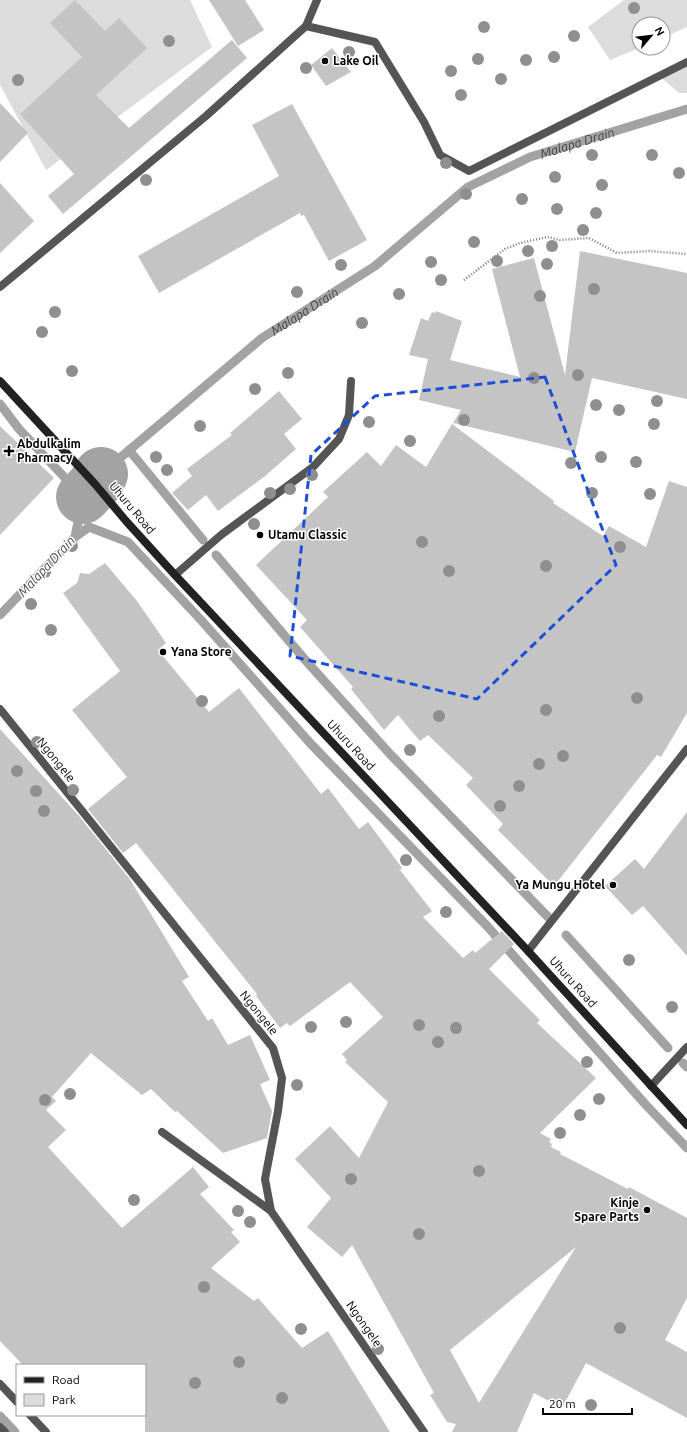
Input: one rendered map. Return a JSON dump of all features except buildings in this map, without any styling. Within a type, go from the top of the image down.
[{"type":"main road","name":"Uhuru Road","points":[[0,381],[95,484],[175,575],[528,951],[687,1125]]},
{"type":"street","points":[[0,287],[206,116],[306,26],[317,0]]},
{"type":"street","points":[[306,26],[375,42],[424,122],[440,155],[468,171],[687,62]]},
{"type":"street","points":[[175,575],[222,534],[313,467],[339,440],[349,415],[351,381]]},
{"type":"street","name":"Ngongele","points":[[0,709],[273,1048],[282,1078],[278,1111],[265,1179],[271,1211],[424,1432]]},
{"type":"street","points":[[528,951],[687,749]]},
{"type":"street","points":[[651,1086],[687,1047]]},
{"type":"street","points":[[162,1132],[271,1211]]},
{"type":"street","points":[[0,1384],[16,1401]]},
{"type":"street","points":[[31,1416],[46,1432]]},
{"type":"street","points":[[0,1426],[5,1432]]},
{"type":"path","points":[[464,280],[505,249],[520,243],[547,237],[560,240],[589,238],[617,253],[649,251],[687,254]]},
{"type":"highlighted area","points":[[545,377],[616,565],[477,699],[290,656],[311,455],[375,396]]},
{"type":"green space","points":[[0,0],[190,0],[212,47],[46,170],[0,85]]},
{"type":"green space","points":[[624,0],[687,0],[687,27],[671,34],[671,16],[631,16],[631,51],[610,60],[588,27]]},
{"type":"green space","points":[[687,59],[687,93],[679,93],[657,74]]},
{"type":"waterway","name":"Malapa Drain","points":[[101,474],[262,338],[375,266],[468,187],[530,157],[687,109]]},
{"type":"waterway","name":"Malapa Drain","points":[[0,404],[19,429],[83,497],[75,537],[0,615]]},
{"type":"waterway","points":[[129,450],[203,540]]},
{"type":"waterway","name":"Malapa Drain","points":[[83,497],[95,484],[101,474]]},
{"type":"waterway","points":[[75,537],[89,527],[128,542],[201,620],[310,743],[487,926],[646,1105],[687,1148]]},
{"type":"waterway","points":[[216,555],[307,662],[390,754],[549,918]]},
{"type":"waterway","points":[[566,935],[668,1048]]},
{"type":"waterway","points":[[683,1063],[687,1067]]},
{"type":"waterway","points":[[0,1416],[15,1432]]},
{"type":"place","name":"Lake Oil","points":[[325,61]]},
{"type":"place","name":"Abdulkalim Pharmacy","points":[[9,451]]},
{"type":"place","name":"Utamu Classic","points":[[260,535]]},
{"type":"place","name":"Yana Store","points":[[163,652]]},
{"type":"place","name":"Ya Mungu Hotel","points":[[613,885]]},
{"type":"place","name":"Kinje Spare Parts","points":[[647,1210]]}]
